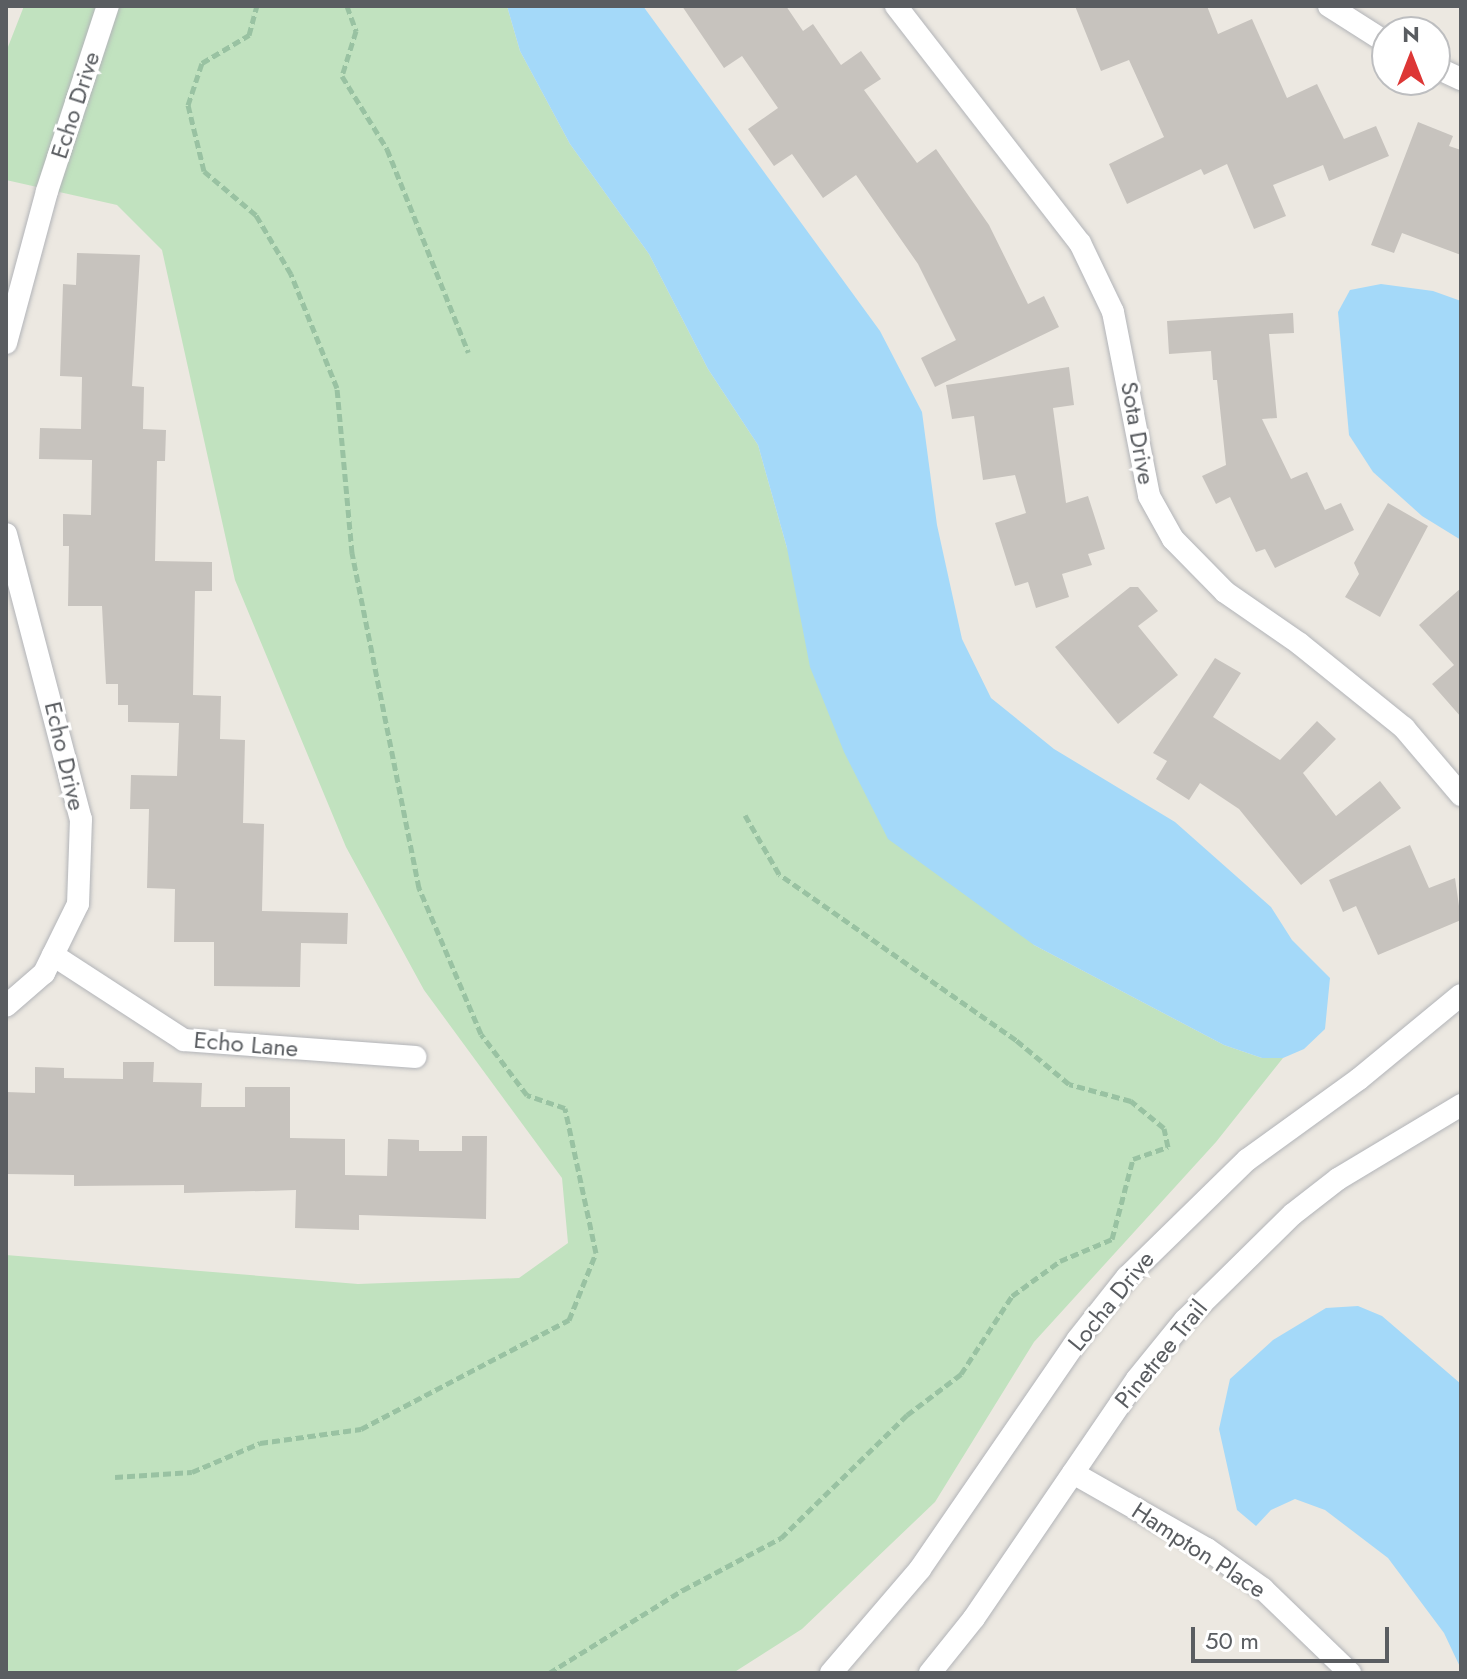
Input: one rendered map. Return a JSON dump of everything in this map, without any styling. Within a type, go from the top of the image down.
[{"type":"street","name":"Echo Drive","points":[[6,343],[47,191],[108,6]]},
{"type":"street","name":"Sota Drive","points":[[896,6],[1080,243],[1113,312],[1149,496],[1173,539],[1225,592],[1300,644],[1404,728],[1461,795]]},
{"type":"street","points":[[1329,6],[1371,33]]},
{"type":"street","name":"Echo Drive","points":[[6,534],[81,819],[78,904],[44,973],[6,1006]]},
{"type":"street","name":"Echo Lane","points":[[53,955],[184,1040],[415,1057]]},
{"type":"street","name":"Locha Drive","points":[[831,1673],[920,1569],[1078,1339],[1149,1254],[1247,1160],[1359,1079],[1461,995]]},
{"type":"street","name":"Pinetree Trail","points":[[930,1673],[1137,1379],[1237,1265],[1338,1179],[1461,1105]]},
{"type":"street","name":"Hampton Place","points":[[1073,1473],[1207,1549],[1263,1589],[1350,1673]]},
{"type":"path","points":[[115,1477],[192,1472],[260,1443],[361,1429],[569,1320],[596,1253],[565,1108],[527,1095],[481,1034],[419,888],[352,553],[337,388],[291,274],[256,215],[204,171],[188,105],[202,63],[249,35],[257,6]]},
{"type":"path","points":[[347,6],[356,31],[342,76],[387,149],[468,352]]},
{"type":"path","points":[[549,1673],[683,1590],[781,1538],[907,1415],[961,1374],[1012,1296],[1060,1261],[1112,1239],[1133,1159],[1168,1147],[1164,1128],[1131,1101],[1069,1084],[1016,1040],[779,874],[745,815]]},
{"type":"green space","points":[[24,6],[507,6],[520,51],[570,144],[649,254],[708,369],[758,445],[787,548],[1034,945],[1224,1045],[1262,1058],[1283,1058],[1216,1142],[1034,1342],[935,1502],[802,1629],[733,1673],[6,1673],[6,1255],[358,1284],[519,1278],[568,1243],[562,1178],[424,990],[346,847],[235,580],[162,250],[117,205],[6,180],[6,52]]},
{"type":"water","points":[[507,6],[643,6],[880,331],[922,412],[937,525],[962,639],[991,698],[1054,749],[1175,822],[1271,907],[1292,940],[1330,978],[1325,1029],[1304,1049],[1283,1058],[1262,1058],[1224,1045],[1034,945],[888,839],[844,752],[810,667],[787,548],[758,445],[708,369],[649,254],[570,144],[520,51]]},
{"type":"water","points":[[1381,284],[1433,291],[1461,301],[1461,540],[1422,516],[1373,472],[1349,435],[1338,312],[1350,290]]},
{"type":"water","points":[[1358,1306],[1382,1316],[1461,1384],[1461,1669],[1444,1633],[1388,1558],[1325,1510],[1295,1499],[1271,1510],[1256,1526],[1237,1510],[1219,1429],[1230,1379],[1273,1340],[1326,1308]]},
{"type":"building","points":[[682,6],[786,6],[803,31],[813,24],[841,65],[861,51],[881,79],[864,90],[917,163],[936,149],[989,225],[1028,304],[1044,296],[1059,327],[935,387],[921,358],[956,340],[918,264],[856,175],[823,198],[792,154],[774,166],[748,129],[778,108],[742,56],[724,68]]},
{"type":"building","points":[[1075,6],[1207,6],[1218,34],[1252,19],[1287,98],[1317,84],[1344,139],[1376,126],[1389,156],[1329,181],[1323,165],[1273,185],[1286,216],[1254,229],[1227,164],[1204,175],[1201,169],[1127,204],[1109,164],[1164,137],[1129,60],[1101,71]]},
{"type":"building","points":[[1418,122],[1453,136],[1449,146],[1461,150],[1461,255],[1402,233],[1394,253],[1371,245]]},
{"type":"building","points":[[77,253],[140,255],[132,386],[144,387],[143,429],[166,430],[165,461],[157,461],[155,561],[212,562],[212,591],[195,591],[193,695],[221,696],[220,739],[245,740],[243,823],[264,824],[262,911],[348,913],[347,944],[301,943],[300,987],[214,986],[214,942],[174,942],[175,889],[147,888],[149,809],[130,809],[131,775],[177,776],[179,723],[128,722],[128,705],[118,705],[118,684],[106,684],[102,606],[68,606],[69,546],[63,546],[63,514],[91,515],[92,460],[39,459],[40,428],[81,429],[82,377],[60,376],[63,284],[76,285]]},
{"type":"building","points":[[1293,313],[1294,333],[1269,334],[1277,418],[1262,419],[1291,479],[1307,472],[1325,510],[1341,503],[1354,530],[1275,568],[1265,549],[1256,552],[1230,497],[1216,504],[1202,476],[1226,465],[1211,351],[1169,354],[1167,321]]},
{"type":"building","points":[[1069,367],[1074,405],[1053,408],[1066,503],[1088,496],[1105,549],[1088,554],[1092,565],[1062,574],[1069,597],[1036,608],[1028,582],[1015,586],[995,523],[1026,513],[1015,475],[983,480],[974,416],[952,419],[946,385]]},
{"type":"building","points":[[1388,503],[1428,526],[1380,617],[1345,597],[1359,574],[1354,563]]},
{"type":"building","points":[[1130,587],[1138,587],[1158,611],[1138,626],[1178,675],[1118,724],[1055,647]]},
{"type":"building","points":[[1461,588],[1461,717],[1432,684],[1454,665],[1419,625]]},
{"type":"building","points":[[1215,658],[1241,673],[1213,717],[1280,760],[1317,721],[1336,739],[1303,773],[1336,816],[1380,781],[1401,808],[1301,885],[1239,809],[1200,783],[1189,800],[1156,779],[1167,761],[1153,753]]},
{"type":"building","points":[[1410,845],[1429,888],[1455,878],[1461,920],[1378,955],[1356,906],[1343,912],[1329,880]]},
{"type":"building","points":[[123,1062],[154,1062],[153,1082],[202,1083],[201,1107],[245,1107],[245,1087],[290,1087],[290,1138],[345,1139],[345,1175],[387,1176],[388,1139],[419,1140],[419,1151],[462,1151],[462,1136],[487,1136],[486,1219],[359,1215],[359,1230],[295,1228],[296,1190],[184,1193],[184,1185],[74,1186],[74,1175],[6,1174],[6,1092],[35,1093],[35,1067],[64,1068],[64,1078],[123,1079]]}]
